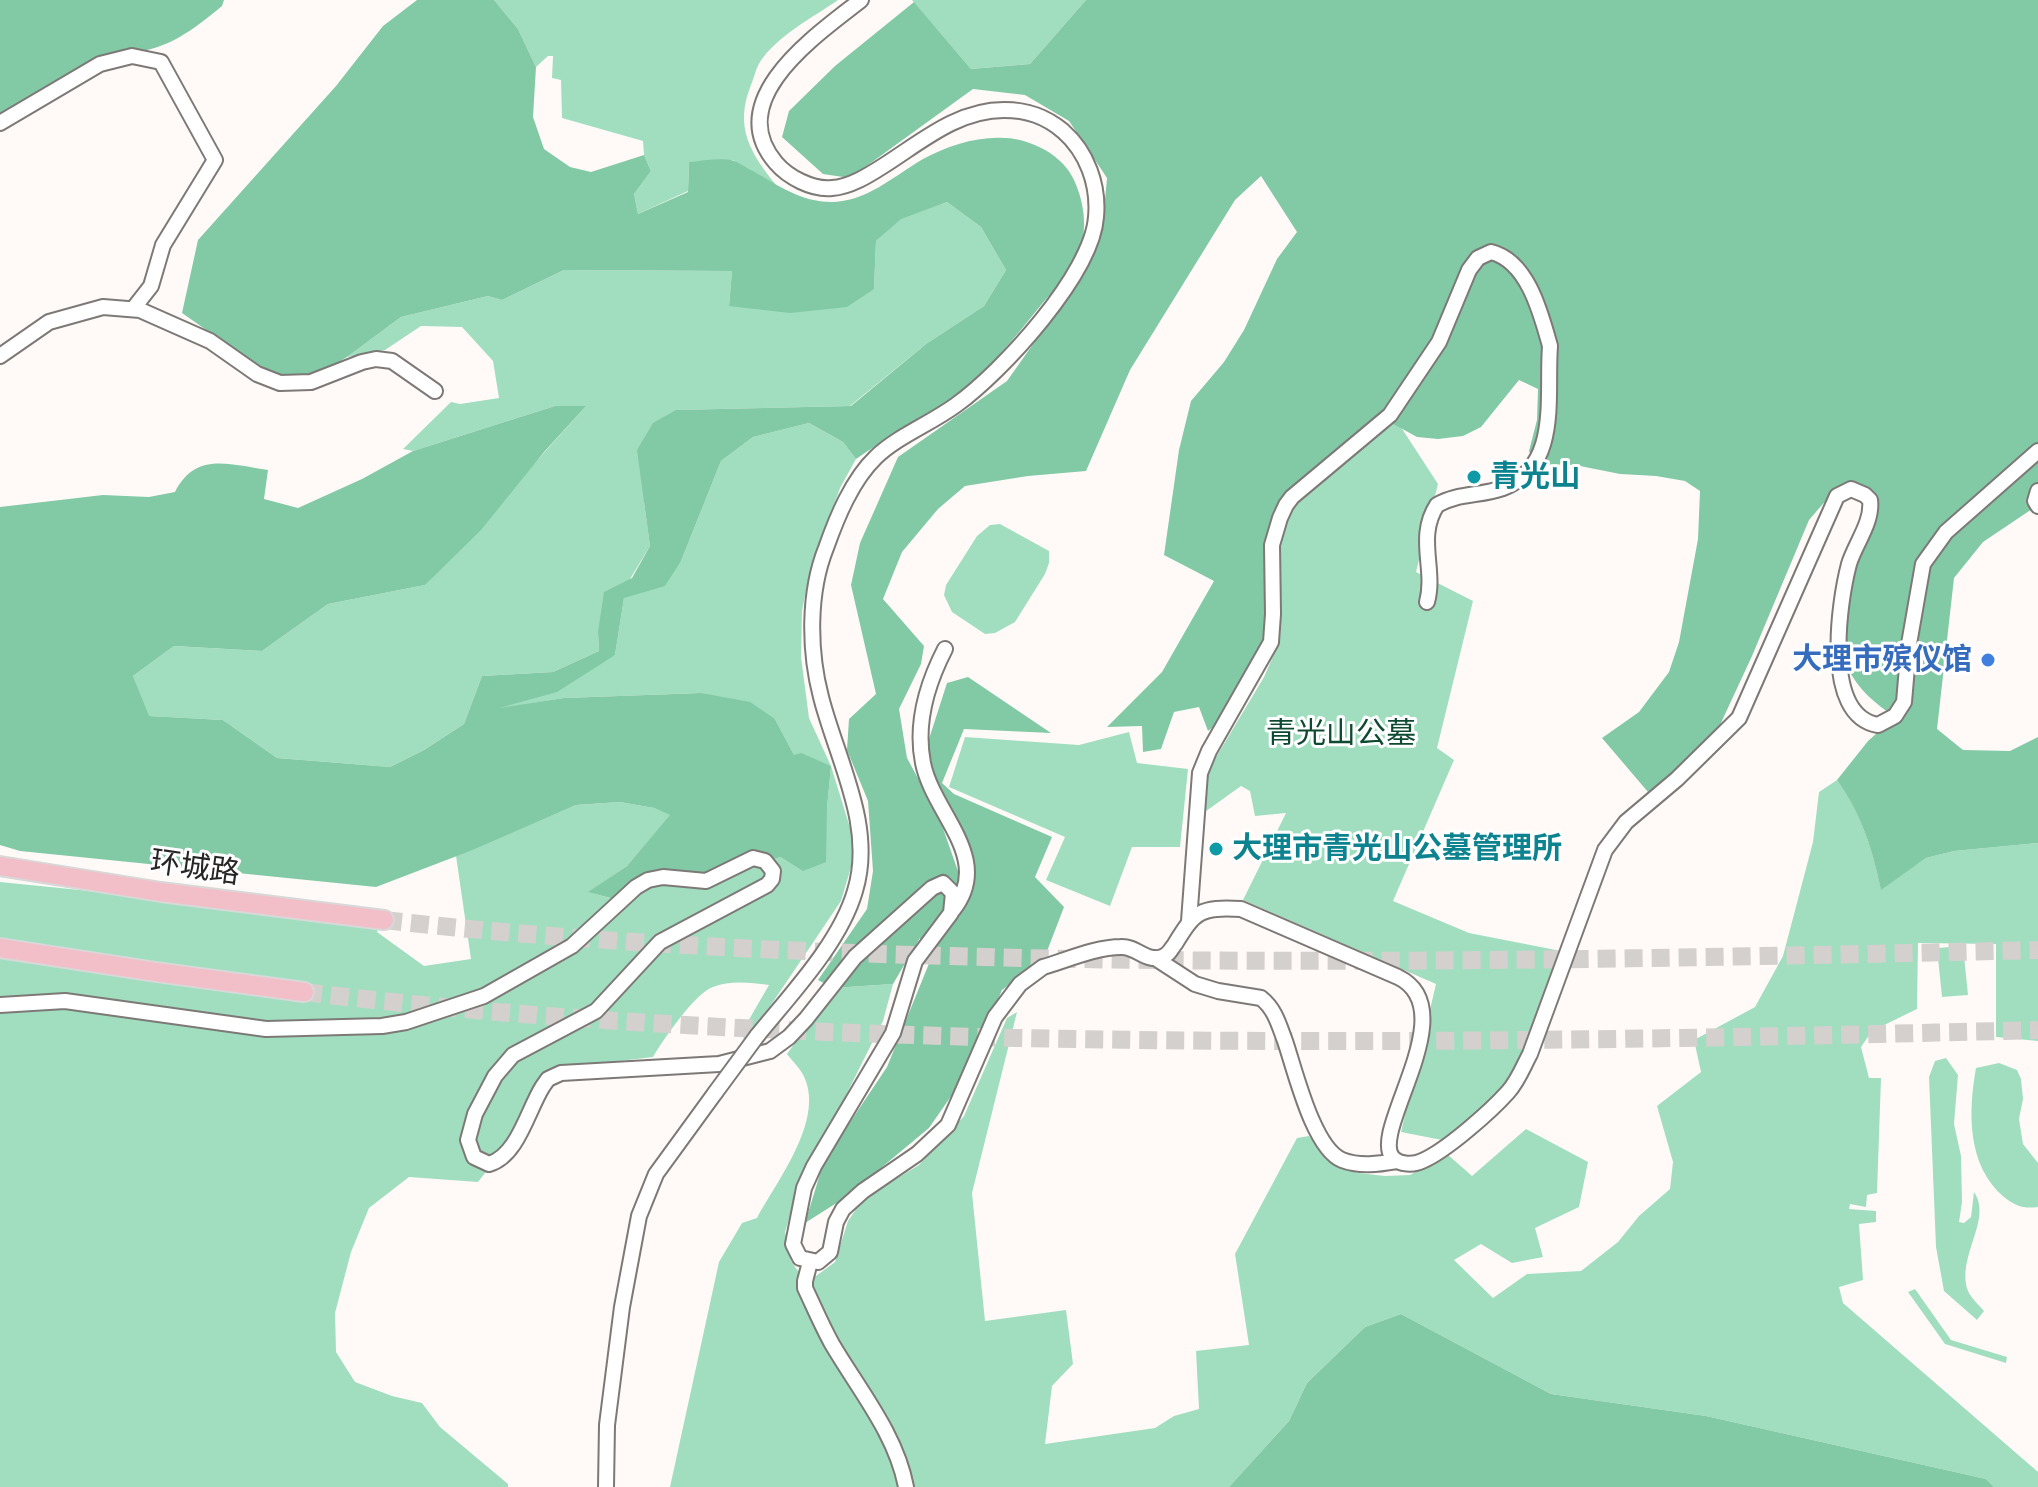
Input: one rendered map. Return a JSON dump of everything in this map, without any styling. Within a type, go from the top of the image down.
[{"type":"main road","name":"环城路","points":[[0,866],[175,894],[384,920]]},
{"type":"main road","points":[[0,948],[304,992]]},
{"type":"street","points":[[606,1487],[607,1425],[622,1307],[639,1216],[656,1174],[832,939],[856,889],[861,854],[854,807],[820,694],[816,666],[814,603],[824,550],[853,489],[872,461],[972,394],[1018,348],[1081,266],[1096,219],[1094,185],[1081,153],[1067,135],[1053,124],[1026,111],[996,110],[958,119],[868,175],[840,187],[812,185],[784,171],[767,151],[760,129],[769,91],[775,78],[797,52],[861,0]]},
{"type":"street","points":[[0,123],[100,64],[132,56],[161,62],[215,160],[163,245],[151,286],[133,309]]},
{"type":"street","points":[[1189,921],[1200,773],[1209,751],[1271,642],[1270,560],[1280,518],[1292,497],[1390,415],[1439,342],[1469,270],[1478,258],[1491,252],[1509,261],[1523,277],[1550,346],[1546,437],[1538,460],[1521,479],[1502,488],[1455,497],[1437,505],[1430,521],[1425,551],[1431,577],[1427,602]]},
{"type":"street","points":[[0,356],[49,322],[103,307],[133,309],[210,341],[270,381],[311,382],[362,362],[384,359],[392,361],[435,391]]},
{"type":"street","points":[[945,649],[931,678],[923,705],[921,748],[932,791],[968,860],[965,887],[960,902],[918,955],[895,1028],[807,1178],[793,1244],[798,1256],[810,1262],[821,1261],[829,1255],[843,1209],[944,1131],[995,1017],[1020,984],[1043,967],[1116,947],[1131,948],[1155,958],[1195,984],[1261,998],[1278,1021],[1316,1127],[1326,1147],[1339,1159],[1375,1165],[1397,1161],[1411,1164],[1425,1160],[1484,1115],[1514,1084],[1530,1054],[1605,850],[1626,822],[1677,779],[1739,718],[1837,496],[1851,489],[1870,500],[1869,517],[1847,573],[1838,640],[1846,698],[1860,717],[1878,725],[1895,716],[1904,702],[1909,644],[1923,564],[1946,532],[2038,451]]},
{"type":"street","points":[[2038,491],[2035,501],[2038,506]]},
{"type":"street","points":[[0,1005],[65,1001],[233,1026],[284,1030],[360,1028],[406,1022],[484,996],[567,949],[645,881],[663,877],[706,881],[750,858],[759,858],[768,863],[773,874],[767,885],[660,942],[643,958],[623,986],[596,1011],[513,1055],[484,1095],[469,1133],[469,1147],[474,1157],[489,1164],[498,1161],[509,1149],[536,1097],[553,1076],[568,1071],[719,1064],[760,1055],[789,1037],[855,957],[937,883],[947,885],[953,893],[951,913]]},
{"type":"street","points":[[1155,958],[1169,953],[1189,921],[1204,912],[1227,908],[1246,910],[1398,977],[1413,988],[1422,1008],[1423,1022],[1392,1134],[1390,1152],[1397,1161]]},
{"type":"street","points":[[797,986],[820,1002]]},
{"type":"street","points":[[810,1262],[805,1288],[831,1341],[881,1422],[906,1487]]},
{"type":"green space","points":[[0,0],[224,0],[222,6],[179,37],[155,48],[129,53],[0,123]]},
{"type":"green space","points":[[417,0],[494,0],[518,29],[536,67],[533,117],[544,149],[570,167],[591,172],[644,155],[651,171],[634,194],[638,214],[688,192],[689,162],[710,160],[734,161],[790,192],[831,202],[868,193],[923,159],[952,146],[973,140],[1005,138],[1025,141],[1045,150],[1062,163],[1074,180],[1081,198],[1084,227],[1075,263],[987,368],[937,408],[856,459],[843,442],[809,423],[753,437],[721,461],[681,561],[665,586],[624,598],[615,655],[557,692],[499,708],[564,698],[701,693],[750,702],[775,719],[794,755],[801,753],[831,766],[826,862],[803,871],[781,857],[723,875],[649,873],[614,899],[588,892],[627,866],[670,815],[654,808],[620,802],[576,805],[376,887],[20,851],[0,845],[0,507],[103,495],[149,497],[175,492],[183,479],[204,466],[227,464],[268,470],[264,499],[298,508],[362,479],[413,451],[555,406],[586,406],[481,530],[425,585],[328,604],[262,651],[174,646],[133,676],[149,716],[223,720],[277,758],[390,767],[464,724],[482,676],[553,672],[599,651],[598,632],[604,592],[632,578],[650,546],[637,450],[653,423],[676,410],[851,406],[926,344],[984,306],[1006,270],[981,227],[947,202],[901,219],[876,241],[874,289],[847,307],[790,313],[729,306],[732,271],[564,270],[502,300],[488,296],[401,317],[347,357],[307,381],[272,376],[182,313],[198,240],[336,86],[383,26]]},
{"type":"green space","points":[[494,0],[838,0],[796,28],[767,53],[757,67],[746,100],[745,127],[752,151],[777,186],[733,160],[689,162],[688,191],[638,214],[634,194],[651,171],[644,155],[643,141],[562,118],[561,80],[552,78],[553,56],[548,56],[536,67],[518,29]]},
{"type":"green space","points":[[912,0],[1086,0],[1030,64],[971,69]]},
{"type":"green space","points":[[1086,0],[2038,0],[2038,505],[1983,542],[1954,578],[1937,729],[1963,750],[2010,751],[2038,737],[2038,843],[1954,851],[1926,858],[1881,890],[1865,832],[1837,780],[1868,741],[1895,717],[1862,690],[1848,668],[1843,650],[1842,630],[1848,586],[1874,506],[1835,490],[1809,520],[1720,725],[1686,762],[1648,792],[1602,738],[1639,712],[1669,672],[1679,642],[1698,539],[1700,491],[1685,481],[1656,476],[1620,474],[1575,465],[1535,464],[1529,451],[1537,420],[1538,389],[1519,380],[1481,427],[1463,436],[1438,439],[1417,437],[1377,415],[1280,516],[1269,558],[1262,658],[1229,715],[1208,731],[1199,707],[1174,712],[1161,749],[1143,752],[1142,726],[1107,727],[1162,672],[1214,581],[1164,555],[1179,450],[1191,401],[1224,362],[1244,330],[1277,259],[1297,232],[1261,176],[1235,200],[1130,370],[1086,471],[965,486],[938,509],[902,552],[883,599],[924,646],[921,664],[899,709],[907,758],[939,817],[959,874],[972,858],[936,787],[928,742],[947,683],[968,677],[1051,733],[964,729],[942,783],[954,794],[1052,837],[1035,877],[1064,907],[1044,959],[1002,990],[965,1076],[929,1128],[846,1197],[805,1223],[824,1161],[887,1067],[930,961],[920,938],[893,984],[833,988],[818,980],[867,909],[873,871],[868,801],[847,750],[849,719],[876,694],[851,585],[860,543],[898,457],[1007,381],[1072,289],[1102,232],[1107,178],[1069,121],[1025,95],[973,89],[850,178],[823,174],[782,137],[789,111],[835,66],[914,2],[971,69],[1030,64]]},
{"type":"green space","points":[[947,202],[981,227],[1006,270],[984,306],[926,344],[850,406],[676,410],[644,501],[650,546],[598,632],[599,651],[553,672],[482,676],[464,724],[390,767],[277,758],[223,720],[148,716],[133,676],[174,646],[262,651],[328,604],[425,585],[585,407],[555,406],[413,451],[403,449],[451,402],[460,404],[499,398],[493,361],[462,327],[421,326],[385,350],[347,357],[401,317],[488,296],[502,300],[564,270],[732,271],[729,306],[874,289],[876,241],[901,218]]},
{"type":"green space","name":"青光山公墓","points":[[1397,421],[1438,484],[1416,572],[1473,601],[1437,748],[1454,760],[1393,901],[1469,933],[1561,951],[1534,1028],[1503,1091],[1442,1140],[1401,1132],[1436,984],[1243,900],[1286,813],[1255,816],[1250,791],[1241,786],[1202,814],[1206,774],[1264,677],[1275,652],[1270,573],[1282,524],[1302,492]]},
{"type":"green space","points":[[809,423],[843,442],[856,459],[840,488],[808,580],[802,611],[801,657],[809,718],[831,766],[794,755],[775,719],[701,693],[564,698],[486,711],[615,655],[624,598],[681,561],[721,461],[753,437]]},
{"type":"green space","points":[[1000,524],[1049,551],[1049,563],[1015,622],[995,633],[985,634],[952,612],[944,595],[946,585],[977,536],[990,525]]},
{"type":"green space","points":[[1129,732],[1137,763],[1188,769],[1180,847],[1132,847],[1110,906],[1046,880],[1065,837],[949,787],[965,737],[1079,745]]},
{"type":"green space","points":[[831,766],[851,831],[854,857],[841,901],[744,1045],[743,1030],[769,985],[734,983],[713,987],[689,1007],[653,1057],[560,1068],[540,1080],[508,1142],[478,1182],[409,1177],[369,1208],[351,1252],[335,1313],[336,1352],[355,1382],[422,1403],[440,1427],[508,1487],[0,1487],[0,882],[380,920],[377,932],[424,966],[471,959],[456,856],[576,805],[620,802],[654,808],[671,815],[627,866],[589,892],[613,899],[648,873],[723,875],[781,857],[827,808]]},
{"type":"green space","points":[[1837,780],[1865,832],[1881,889],[1926,858],[1954,851],[2038,843],[2038,1041],[1996,1037],[1996,944],[1918,943],[1917,1009],[1872,1031],[1861,1047],[1869,1078],[1881,1078],[1877,1193],[1867,1195],[1866,1207],[1850,1204],[1849,1209],[1876,1211],[1876,1222],[1859,1224],[1863,1280],[1839,1287],[1843,1303],[2038,1472],[2038,1487],[1994,1487],[1986,1479],[1706,1416],[1551,1394],[1401,1314],[1365,1327],[1307,1383],[1289,1421],[1229,1487],[670,1487],[719,1262],[742,1223],[757,1218],[786,1169],[803,1132],[809,1096],[804,1076],[787,1054],[833,988],[893,984],[883,1021],[840,1107],[804,1169],[785,1232],[791,1261],[798,1271],[816,1276],[835,1262],[848,1221],[863,1199],[919,1165],[964,1116],[1007,1018],[1017,1012],[972,1193],[985,1321],[1066,1310],[1073,1364],[1052,1386],[1045,1444],[1155,1428],[1174,1416],[1199,1409],[1196,1351],[1249,1345],[1235,1254],[1297,1138],[1309,1136],[1334,1165],[1358,1173],[1385,1176],[1410,1175],[1447,1154],[1472,1176],[1526,1129],[1588,1162],[1579,1207],[1535,1228],[1543,1257],[1512,1263],[1481,1244],[1454,1260],[1493,1298],[1527,1274],[1581,1271],[1618,1242],[1639,1216],[1670,1189],[1673,1162],[1657,1106],[1701,1072],[1694,1040],[1755,1007],[1783,956],[1813,842],[1819,792]]},
{"type":"green space","points":[[1963,946],[1968,995],[1942,997],[1937,948]]},
{"type":"green space","points":[[1946,1058],[1958,1075],[1954,1124],[1961,1156],[1959,1222],[1964,1223],[1971,1217],[1974,1192],[1979,1203],[1966,1278],[1969,1294],[1984,1311],[1977,1320],[1944,1291],[1936,1247],[1929,1077],[1935,1061]]},
{"type":"green space","points":[[1999,1063],[2017,1070],[2021,1079],[2023,1099],[2019,1119],[2023,1144],[2038,1163],[2038,1207],[2020,1206],[2004,1197],[1983,1170],[1977,1154],[1972,1120],[1976,1068]]},
{"type":"green space","points":[[1915,1289],[1951,1340],[2007,1357],[2006,1363],[1945,1344],[1908,1292]]},
{"type":"green space","points":[[1401,1314],[1551,1394],[1706,1416],[1986,1479],[1994,1487],[1229,1487],[1289,1421],[1307,1383],[1365,1327]]},
{"type":"tunnel","points":[[384,920],[703,946],[1023,958],[1404,961],[2038,950]]},
{"type":"tunnel","points":[[304,992],[482,1011],[660,1024],[1018,1038],[1528,1040],[2038,1030]]},
{"type":"place","name":"青光山","points":[[1474,477]]},
{"type":"place","name":"大理市殡仪馆","points":[[1988,660]]},
{"type":"place","name":"大理市青光山公墓管理所","points":[[1216,849]]}]
